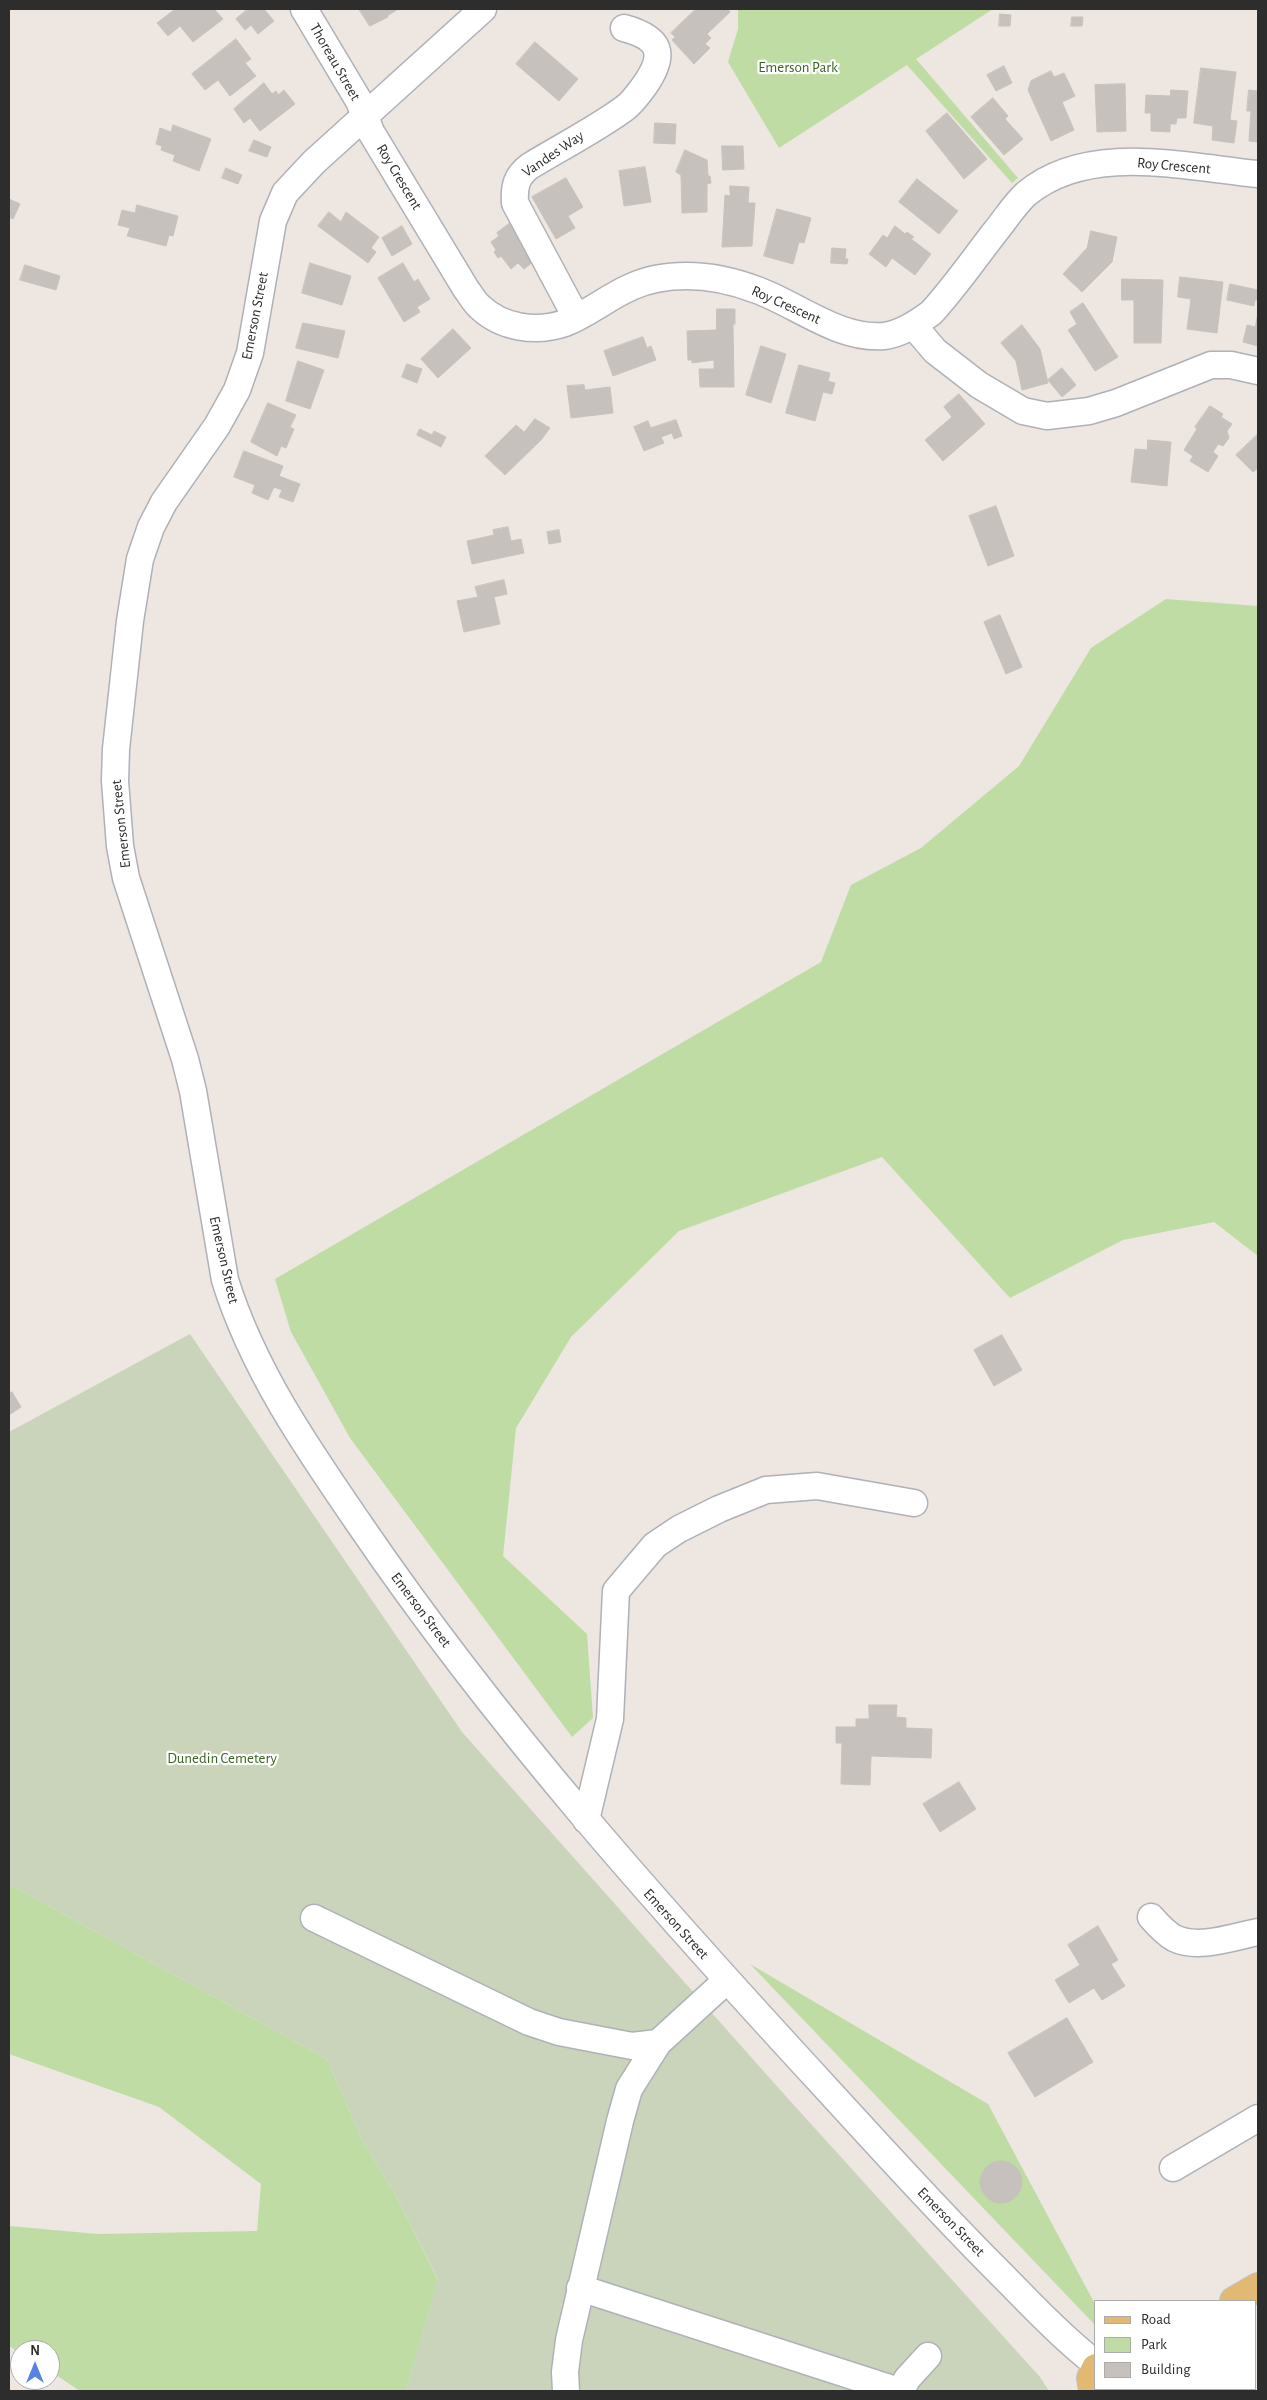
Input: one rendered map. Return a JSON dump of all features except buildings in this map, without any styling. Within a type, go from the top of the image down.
[{"type":"main road","points":[[1236,2300],[1258,2287]]},
{"type":"main road","points":[[1093,2391],[1091,2378],[1094,2372]]},
{"type":"street","name":"Thoreau Street","points":[[304,9],[365,116]]},
{"type":"street","name":"Emerson Street","points":[[484,9],[297,178],[277,208],[270,233],[250,352],[237,390],[217,426],[179,478],[151,527],[140,559],[134,590],[118,718],[115,781],[120,846],[131,893],[186,1059],[225,1280],[234,1310],[261,1369],[310,1451],[388,1567],[586,1820],[727,1980],[969,2241],[1069,2342],[1094,2362]]},
{"type":"street","name":"Vandes Way","points":[[576,316],[515,203],[516,183],[520,174],[530,166],[626,107],[648,80],[656,67],[658,56],[656,46],[651,38],[624,28]]},
{"type":"street","name":"Roy Crescent","points":[[365,116],[372,132],[454,270],[480,307],[498,319],[518,327],[542,328],[566,322],[632,286],[657,279],[686,276],[713,278],[756,290],[859,335],[886,335],[913,326],[931,313],[1026,194],[1053,176],[1092,165],[1138,162],[1258,174]]},
{"type":"street","points":[[913,326],[935,352],[979,385],[1023,411],[1047,416],[1089,411],[1116,403],[1211,365],[1231,365],[1258,371]]},
{"type":"street","points":[[586,1820],[610,1719],[616,1592],[655,1545],[679,1529],[719,1509],[766,1490],[818,1486],[914,1503]]},
{"type":"street","points":[[1151,1917],[1164,1932],[1187,1942],[1219,1940],[1258,1932]]},
{"type":"street","points":[[314,1918],[529,2022],[559,2032],[632,2046],[658,2043]]},
{"type":"street","points":[[566,2391],[565,2372],[569,2340],[629,2089],[658,2043],[727,1980]]},
{"type":"street","points":[[1173,2168],[1258,2118]]},
{"type":"street","points":[[580,2288],[900,2391],[907,2379],[928,2356]]},
{"type":"green space","name":"Emerson Park","points":[[738,9],[993,9],[916,59],[1018,178],[1012,183],[907,65],[779,148],[728,62],[738,29]]},
{"type":"green space","points":[[1166,599],[1258,606],[1258,1256],[1214,1222],[1123,1240],[1010,1298],[882,1157],[679,1231],[571,1337],[516,1428],[503,1556],[587,1634],[593,1718],[572,1737],[350,1438],[291,1332],[275,1279],[821,962],[851,885],[921,848],[1019,766],[1091,648]]},
{"type":"green space","name":"Dunedin Cemetery","points":[[190,1334],[462,1732],[783,2093],[1040,2377],[1049,2391],[406,2391],[438,2279],[397,2197],[361,2138],[327,2059],[9,1884],[9,1432]]},
{"type":"green space","points":[[9,1884],[327,2059],[361,2138],[397,2197],[438,2280],[406,2391],[80,2391],[60,2378],[60,2340],[10,2340],[9,2346],[9,2226],[98,2234],[257,2231],[261,2184],[159,2107],[9,2054]]},
{"type":"green space","points":[[750,1964],[988,2104],[1094,2302],[1094,2324]]}]
